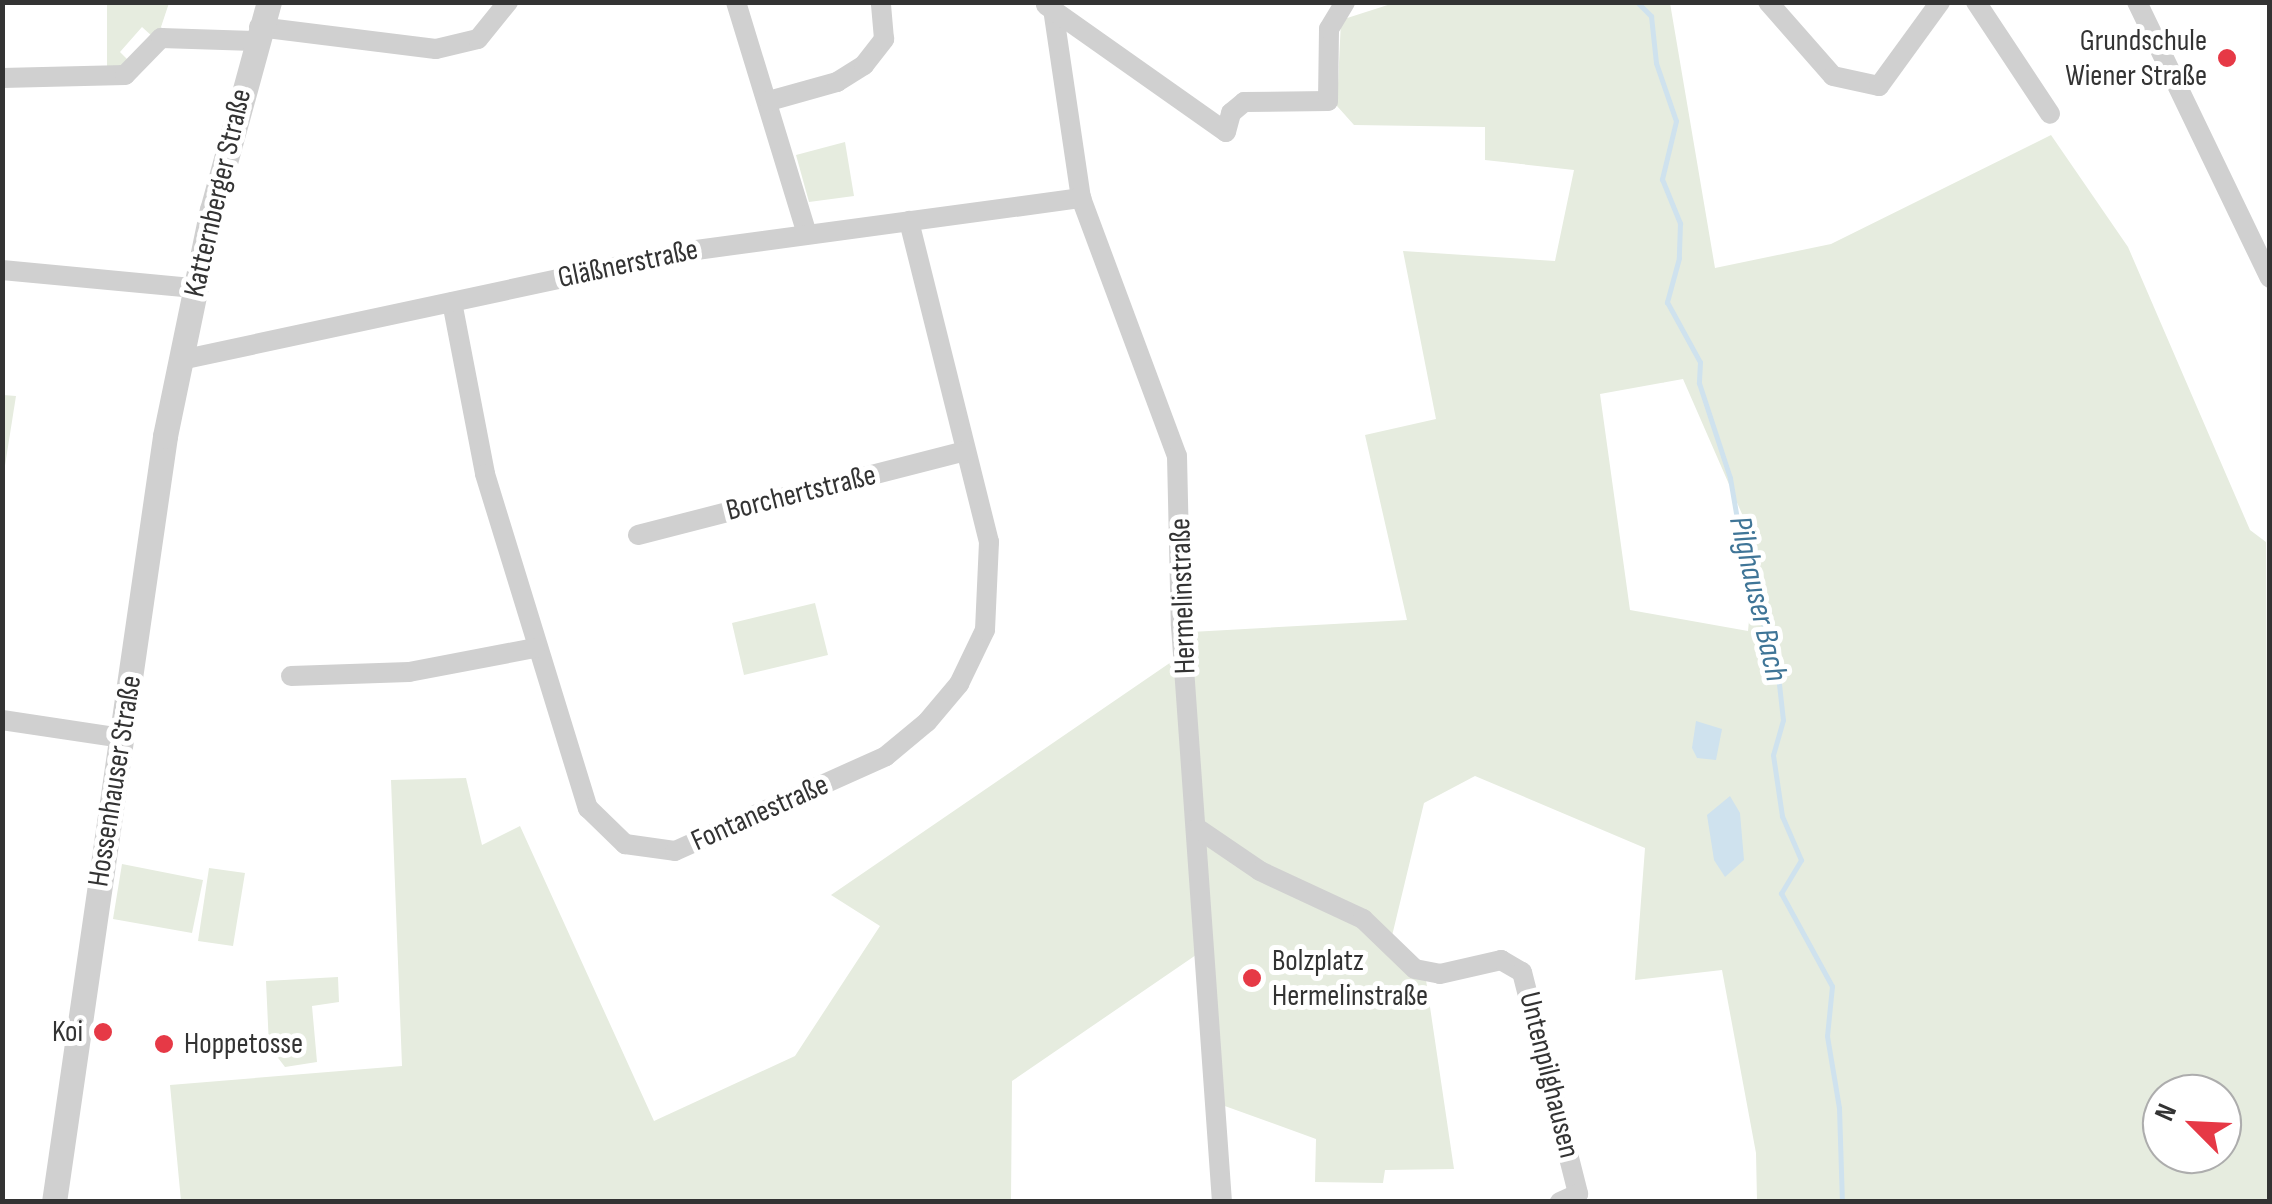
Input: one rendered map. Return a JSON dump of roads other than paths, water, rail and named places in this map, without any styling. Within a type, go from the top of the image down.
[{"type":"street","points":[[2,78],[124,75],[161,38],[261,23],[400,48],[436,49],[478,39],[508,2]]},
{"type":"street","points":[[736,2],[808,234]]},
{"type":"street","points":[[768,101],[837,82],[864,65],[884,38],[881,2]]},
{"type":"street","points":[[1048,4],[1226,132],[1231,113],[1244,102],[1328,101],[1329,29],[1344,2]]},
{"type":"street","points":[[1768,2],[1810,58],[1834,76],[1879,86],[1940,2]]},
{"type":"street","points":[[1976,2],[2050,114]]},
{"type":"street","points":[[2137,2],[2270,278]]},
{"type":"street","name":"Hermelinstraße","points":[[1048,4],[1081,198],[1177,456],[1181,626],[1222,1202]]},
{"type":"street","name":"Katternberger Straße","points":[[180,360],[194,288],[261,23]]},
{"type":"street","name":"Gläßnerstraße","points":[[180,360],[689,251],[1081,198]]},
{"type":"street","name":"Fontanestraße","points":[[452,302],[485,474],[535,648],[588,808],[625,844],[676,850],[886,756],[927,722],[976,654],[990,594],[989,542],[909,220]]},
{"type":"street","points":[[2,270],[194,288]]},
{"type":"street","name":"Hossenhauser Straße","points":[[54,1202],[180,360]]},
{"type":"street","name":"Borchertstraße","points":[[638,535],[965,452]]},
{"type":"street","points":[[291,676],[409,672],[535,648]]},
{"type":"street","points":[[2,720],[123,738]]},
{"type":"street","name":"Untenpilghausen","points":[[1197,828],[1260,871],[1362,919],[1415,968],[1440,974],[1501,960],[1522,972],[1578,1199]]},
{"type":"water","points":[[1696,721],[1722,729],[1716,760],[1697,758],[1692,748]]},
{"type":"water","points":[[1730,796],[1740,813],[1744,860],[1725,877],[1714,860],[1707,815]]},
{"type":"waterway","name":"Pilghauser Bach","points":[[1637,2],[1651,16],[1656,63],[1676,121],[1662,179],[1680,223],[1679,258],[1667,302],[1700,362],[1699,383],[1730,478],[1743,554],[1778,675],[1783,720],[1773,755],[1782,816],[1801,860],[1781,893],[1832,986],[1827,1036],[1839,1108],[1842,1202]]},
{"type":"place","name":"Grundschule Wiener Straße","points":[[2227,58]]},
{"type":"place","name":"Bolzplatz Hermelinstraße","points":[[1252,978]]},
{"type":"place","name":"Koi","points":[[103,1032]]},
{"type":"place","name":"Hoppetosse","points":[[164,1044]]}]
